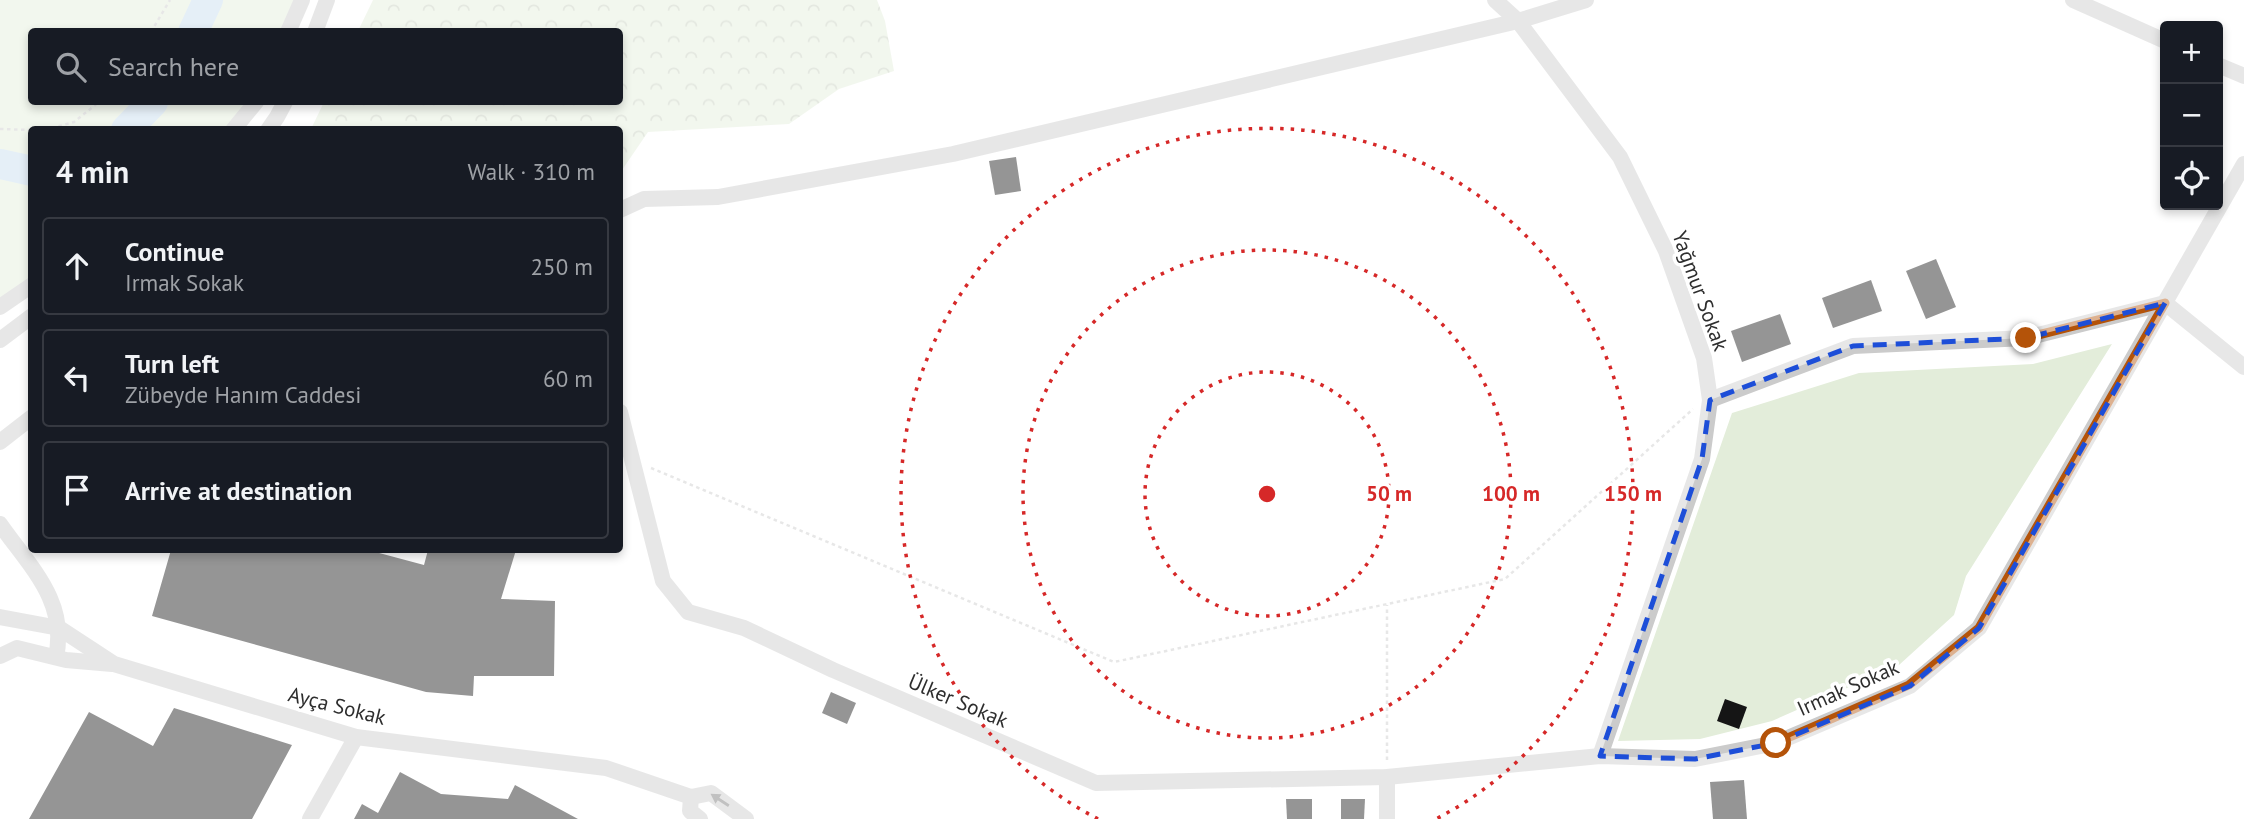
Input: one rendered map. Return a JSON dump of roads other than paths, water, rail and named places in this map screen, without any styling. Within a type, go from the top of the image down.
[{"type":"street","points":[[290,28],[302,0]]},
{"type":"street","points":[[316,28],[327,0]]},
{"type":"street","name":"Yağmur Sokak","points":[[1495,0],[1518,21],[1620,157],[1666,251],[1704,358],[1709,397],[1702,458],[1600,756]]},
{"type":"street","points":[[623,209],[644,199],[718,197],[953,154],[1518,21],[1586,0]]},
{"type":"street","points":[[2073,0],[2160,39]]},
{"type":"street","points":[[2223,67],[2244,76]]},
{"type":"street","points":[[236,126],[254,105]]},
{"type":"street","points":[[271,126],[283,105]]},
{"type":"street","name":"Irmak Sokak","points":[[1387,777],[1600,756],[1695,759],[1776,743],[1909,685],[1979,628],[2244,164]]},
{"type":"street","points":[[0,307],[28,288]]},
{"type":"street","points":[[1709,397],[1853,346],[2026,338],[2165,303],[2244,367]]},
{"type":"street","points":[[0,340],[28,319]]},
{"type":"street","points":[[0,442],[28,420]]},
{"type":"street","name":"Ülker Sokak","points":[[623,425],[663,581],[688,612],[744,628],[833,670],[1096,783],[1387,777]]},
{"type":"street","points":[[0,524],[52,598],[59,628],[56,657]]},
{"type":"street","name":"Ayça Sokak","points":[[0,617],[59,628],[114,664],[356,737],[606,768],[691,811],[711,793],[746,819]]},
{"type":"street","points":[[0,643],[56,657],[114,664]]},
{"type":"street","points":[[0,656],[17,648]]},
{"type":"street","points":[[310,819],[356,737]]},
{"type":"street","points":[[1387,777],[1387,819]]},
{"type":"waterway","points":[[195,28],[208,0]]},
{"type":"waterway","points":[[130,126],[150,105]]},
{"type":"waterway","points":[[0,164],[28,170]]}]
